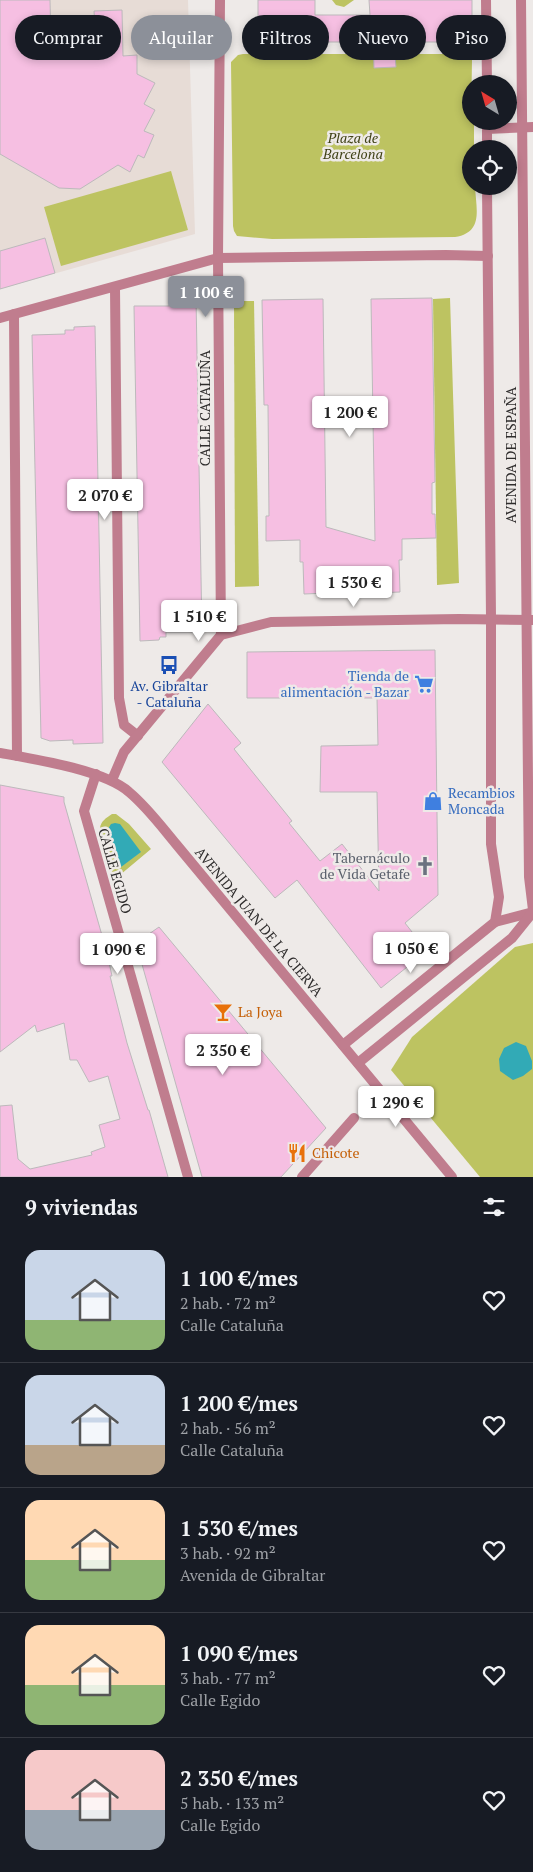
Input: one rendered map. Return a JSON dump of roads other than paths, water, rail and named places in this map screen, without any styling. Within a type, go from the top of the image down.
[{"type":"street","name":"CALLE CATALUÑA","points":[[220,0],[218,258],[221,635]]},
{"type":"street","points":[[486,0],[487,75]]},
{"type":"street","name":"AVENIDA DE ESPAÑA","points":[[521,0],[528,127],[529,877],[533,911]]},
{"type":"street","name":"AVENIDA DE ESPAÑA","points":[[487,195],[491,844],[499,897],[494,922]]},
{"type":"street","points":[[0,318],[115,288],[218,258],[488,256]]},
{"type":"street","points":[[115,288],[119,698],[124,725],[138,736]]},
{"type":"street","points":[[14,314],[17,756]]},
{"type":"street","points":[[112,780],[124,752],[221,635],[271,622],[491,618],[529,620]]},
{"type":"street","name":"AVENIDA JUAN DE LA CIERVA","points":[[0,753],[96,774],[112,780],[128,791],[144,806],[452,1177]]},
{"type":"street","name":"CALLE EGIDO","points":[[96,774],[84,811],[188,1177]]},
{"type":"street","points":[[343,1045],[494,922],[533,911]]},
{"type":"street","points":[[358,1063],[512,938],[533,911]]},
{"type":"street","points":[[302,1177],[354,1118]]},
{"type":"water","points":[[111,824],[120,824],[141,852],[121,867],[108,829]]},
{"type":"water","points":[[516,1042],[526,1046],[532,1061],[532,1069],[523,1076],[513,1080],[500,1071],[499,1059],[504,1048]]},
{"type":"place","name":"Av. Gibraltar - Cataluña","points":[[169,665]]},
{"type":"place","name":"Tienda de alimentación - Bazar","points":[[424,684]]},
{"type":"place","name":"Recambios Moncada","points":[[433,801]]},
{"type":"place","name":"Tabernáculo de Vida Getafe","points":[[425,866]]},
{"type":"place","name":"La Joya","points":[[223,1012]]},
{"type":"place","name":"Chicote","points":[[297,1153]]},
{"type":"park label","name":"Plaza de Barcelona","points":[[353,146]]}]
